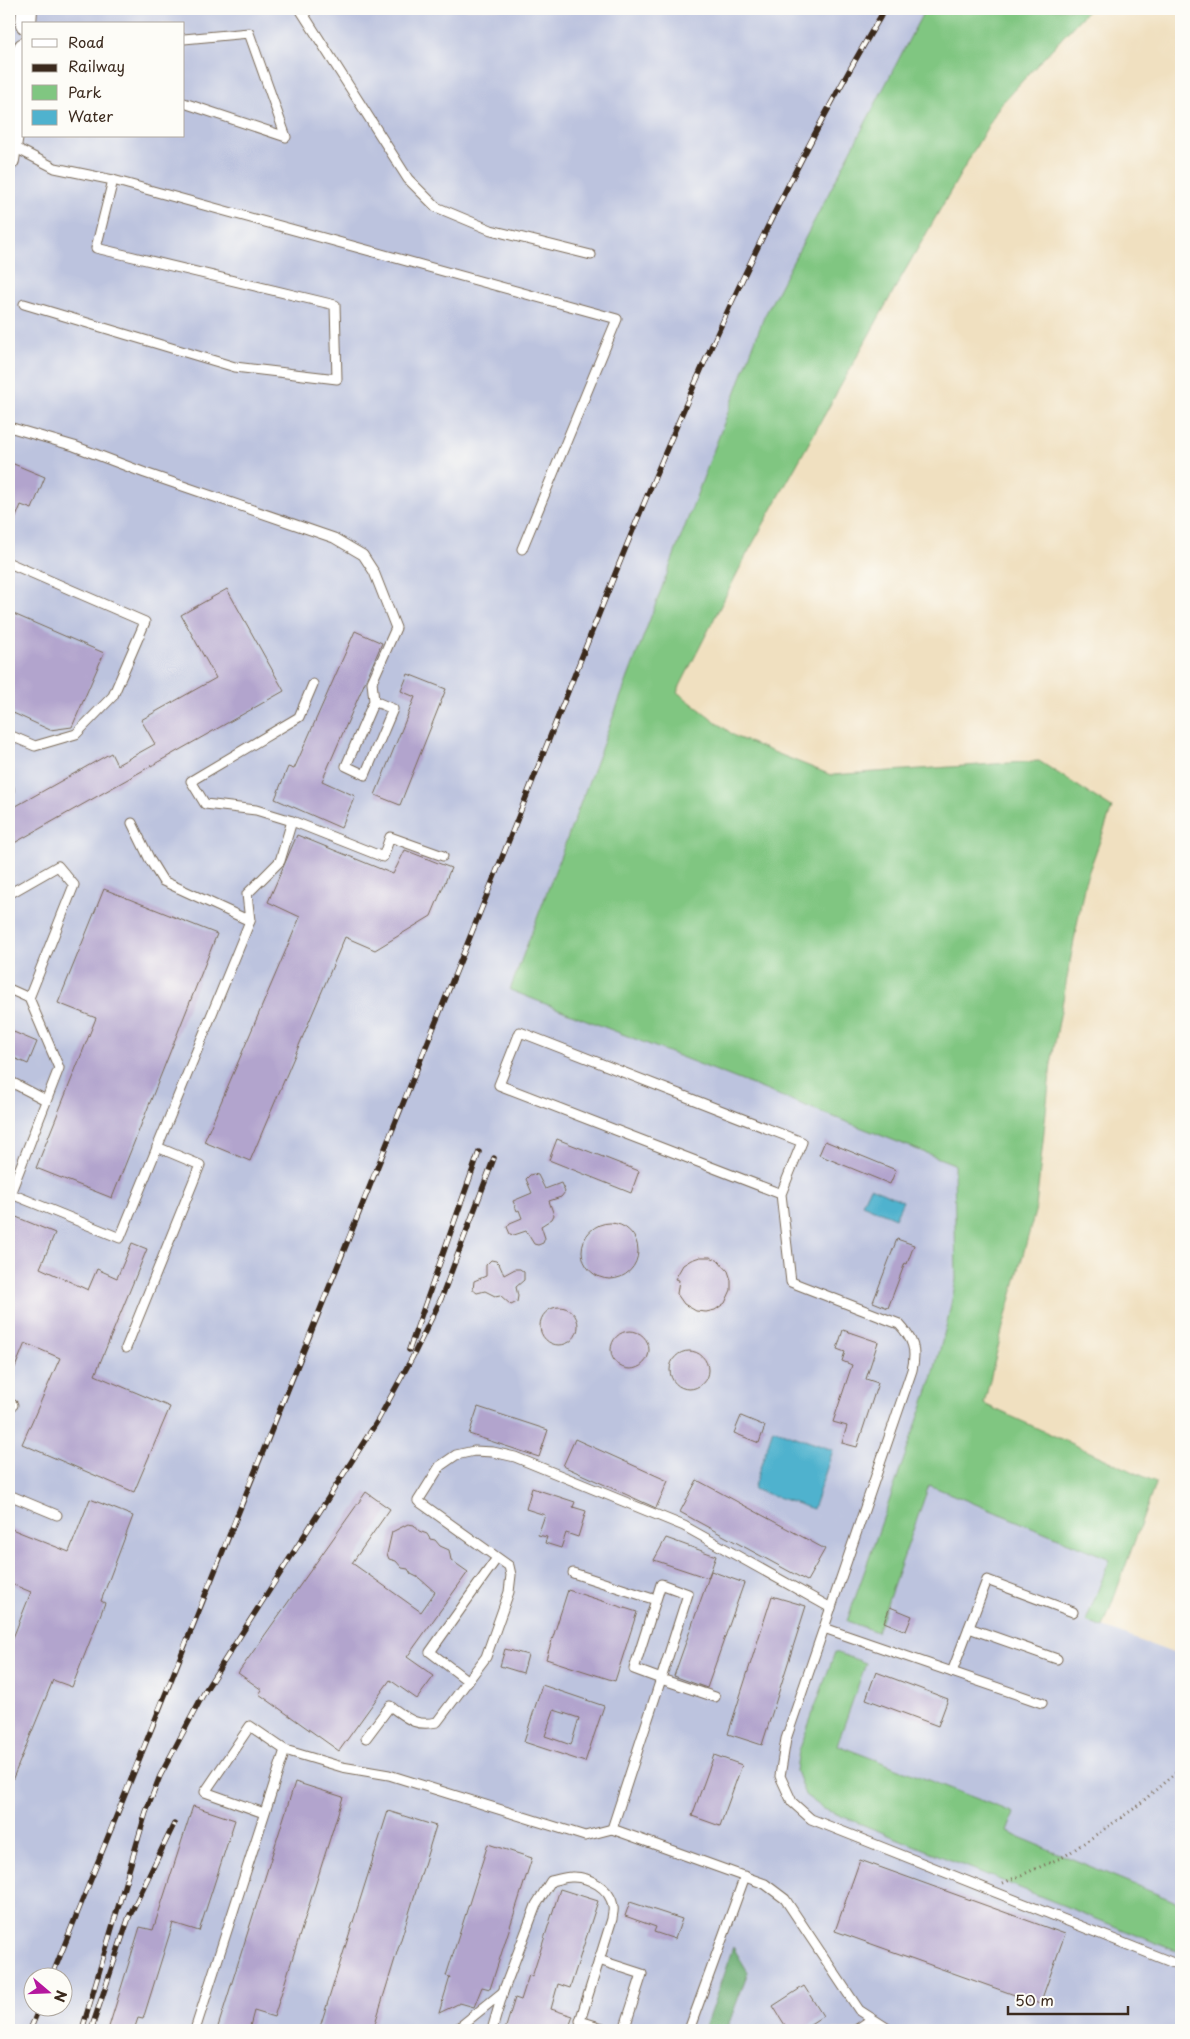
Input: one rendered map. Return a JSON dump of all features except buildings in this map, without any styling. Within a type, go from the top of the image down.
[{"type":"street","points":[[26,22],[27,9]]},
{"type":"street","points":[[10,153],[22,68]]},
{"type":"lane","points":[[300,9],[408,179],[436,207],[491,230],[590,255]]},
{"type":"lane","points":[[185,39],[249,32],[286,137],[185,103]]},
{"type":"lane","points":[[10,153],[55,168],[113,180],[617,319],[522,549]]},
{"type":"lane","points":[[24,304],[235,367],[337,379],[335,305],[96,248],[113,180]]},
{"type":"lane","points":[[9,427],[74,446],[225,501],[292,522],[334,538],[362,554],[374,572],[396,628],[372,682],[374,701],[346,766],[365,775],[393,709],[374,701]]},
{"type":"lane","points":[[9,563],[145,622],[113,696],[76,734],[35,746],[9,735]]},
{"type":"lane","points":[[313,684],[299,717],[191,781],[205,804],[256,810],[383,857],[390,837],[442,856]]},
{"type":"lane","points":[[9,894],[58,866],[74,884],[30,998],[59,1068],[9,1193],[120,1238],[250,921],[248,894],[280,861],[292,822]]},
{"type":"lane","points":[[132,824],[163,881],[250,921]]},
{"type":"lane","points":[[9,989],[30,998]]},
{"type":"lane","points":[[781,1194],[499,1085],[520,1032],[802,1142],[781,1194],[791,1282],[898,1324],[907,1333],[912,1343],[915,1357],[786,1739],[780,1776],[792,1802],[811,1819],[1181,1966]]},
{"type":"lane","points":[[9,1081],[46,1100]]},
{"type":"lane","points":[[126,1348],[200,1165],[157,1146]]},
{"type":"lane","points":[[366,1738],[390,1706],[410,1720],[424,1725],[437,1722],[486,1657],[509,1592],[511,1575],[509,1566],[418,1501],[440,1466],[456,1455],[474,1451],[493,1452],[515,1457],[578,1481],[702,1534],[831,1608]]},
{"type":"lane","points":[[9,1495],[58,1515]]},
{"type":"lane","points":[[468,1681],[430,1652],[497,1558]]},
{"type":"lane","points":[[573,1573],[656,1600]]},
{"type":"lane","points":[[952,1672],[987,1580],[1073,1612]]},
{"type":"lane","points":[[612,1829],[661,1679],[688,1594],[661,1584],[634,1669],[661,1679],[715,1697]]},
{"type":"lane","points":[[824,1628],[1042,1703]]},
{"type":"lane","points":[[969,1628],[1057,1659]]},
{"type":"lane","points":[[264,1813],[206,1792],[250,1726],[285,1750],[342,1767],[389,1775],[585,1836],[612,1829],[765,1884],[785,1899],[859,2010],[890,2030]]},
{"type":"lane","points":[[195,2030],[285,1750]]},
{"type":"lane","points":[[689,2030],[745,1876]]},
{"type":"lane","points":[[492,2030],[503,1992],[536,1905],[551,1881],[571,1877],[588,1879],[602,1887],[610,1897],[613,1907],[612,1919],[580,2021],[610,2030]]},
{"type":"lane","points":[[599,1960],[642,1974],[624,2030]]},
{"type":"lane","points":[[456,2030],[503,1992]]},
{"type":"lane","points":[[856,2030],[872,2019]]},
{"type":"path","points":[[988,1890],[1065,1856],[1135,1808],[1181,1768]]},
{"type":"shaded area","points":[[9,9],[925,9],[764,317],[510,989],[954,1164],[956,1280],[947,1323],[984,1405],[1156,1482],[1103,1627],[1181,1656],[1181,2030],[9,2030]]},
{"type":"green space","points":[[925,9],[1089,9],[1000,105],[747,554],[677,692],[736,737],[831,775],[1039,761],[1112,808],[1085,882],[1051,1064],[1036,1208],[984,1404],[1156,1482],[1103,1628],[1086,1621],[1110,1559],[929,1485],[877,1632],[847,1621],[932,1379],[947,1323],[956,1280],[954,1164],[510,990],[764,317]]},
{"type":"green space","points":[[835,1652],[866,1663],[837,1745],[1014,1813],[1007,1832],[1181,1904],[1181,1953],[824,1809],[805,1795],[796,1771],[799,1751]]},
{"type":"green space","points":[[733,1947],[748,1972],[728,2026],[729,2030],[704,2030]]},
{"type":"water","points":[[870,1187],[903,1201],[895,1218],[862,1204]]},
{"type":"water","points":[[773,1429],[833,1450],[813,1509],[753,1489]]},
{"type":"railway","points":[[56,1966],[587,643],[676,426],[774,214],[827,110],[885,9]]},
{"type":"railway","points":[[409,1350],[479,1152]]},
{"type":"railway","points":[[82,2030],[146,1812],[160,1776],[205,1691],[378,1420],[412,1358],[441,1299],[494,1158]]},
{"type":"railway","points":[[91,2030],[129,1917],[174,1824]]},
{"type":"railway","points":[[30,2030],[36,2016]]}]
